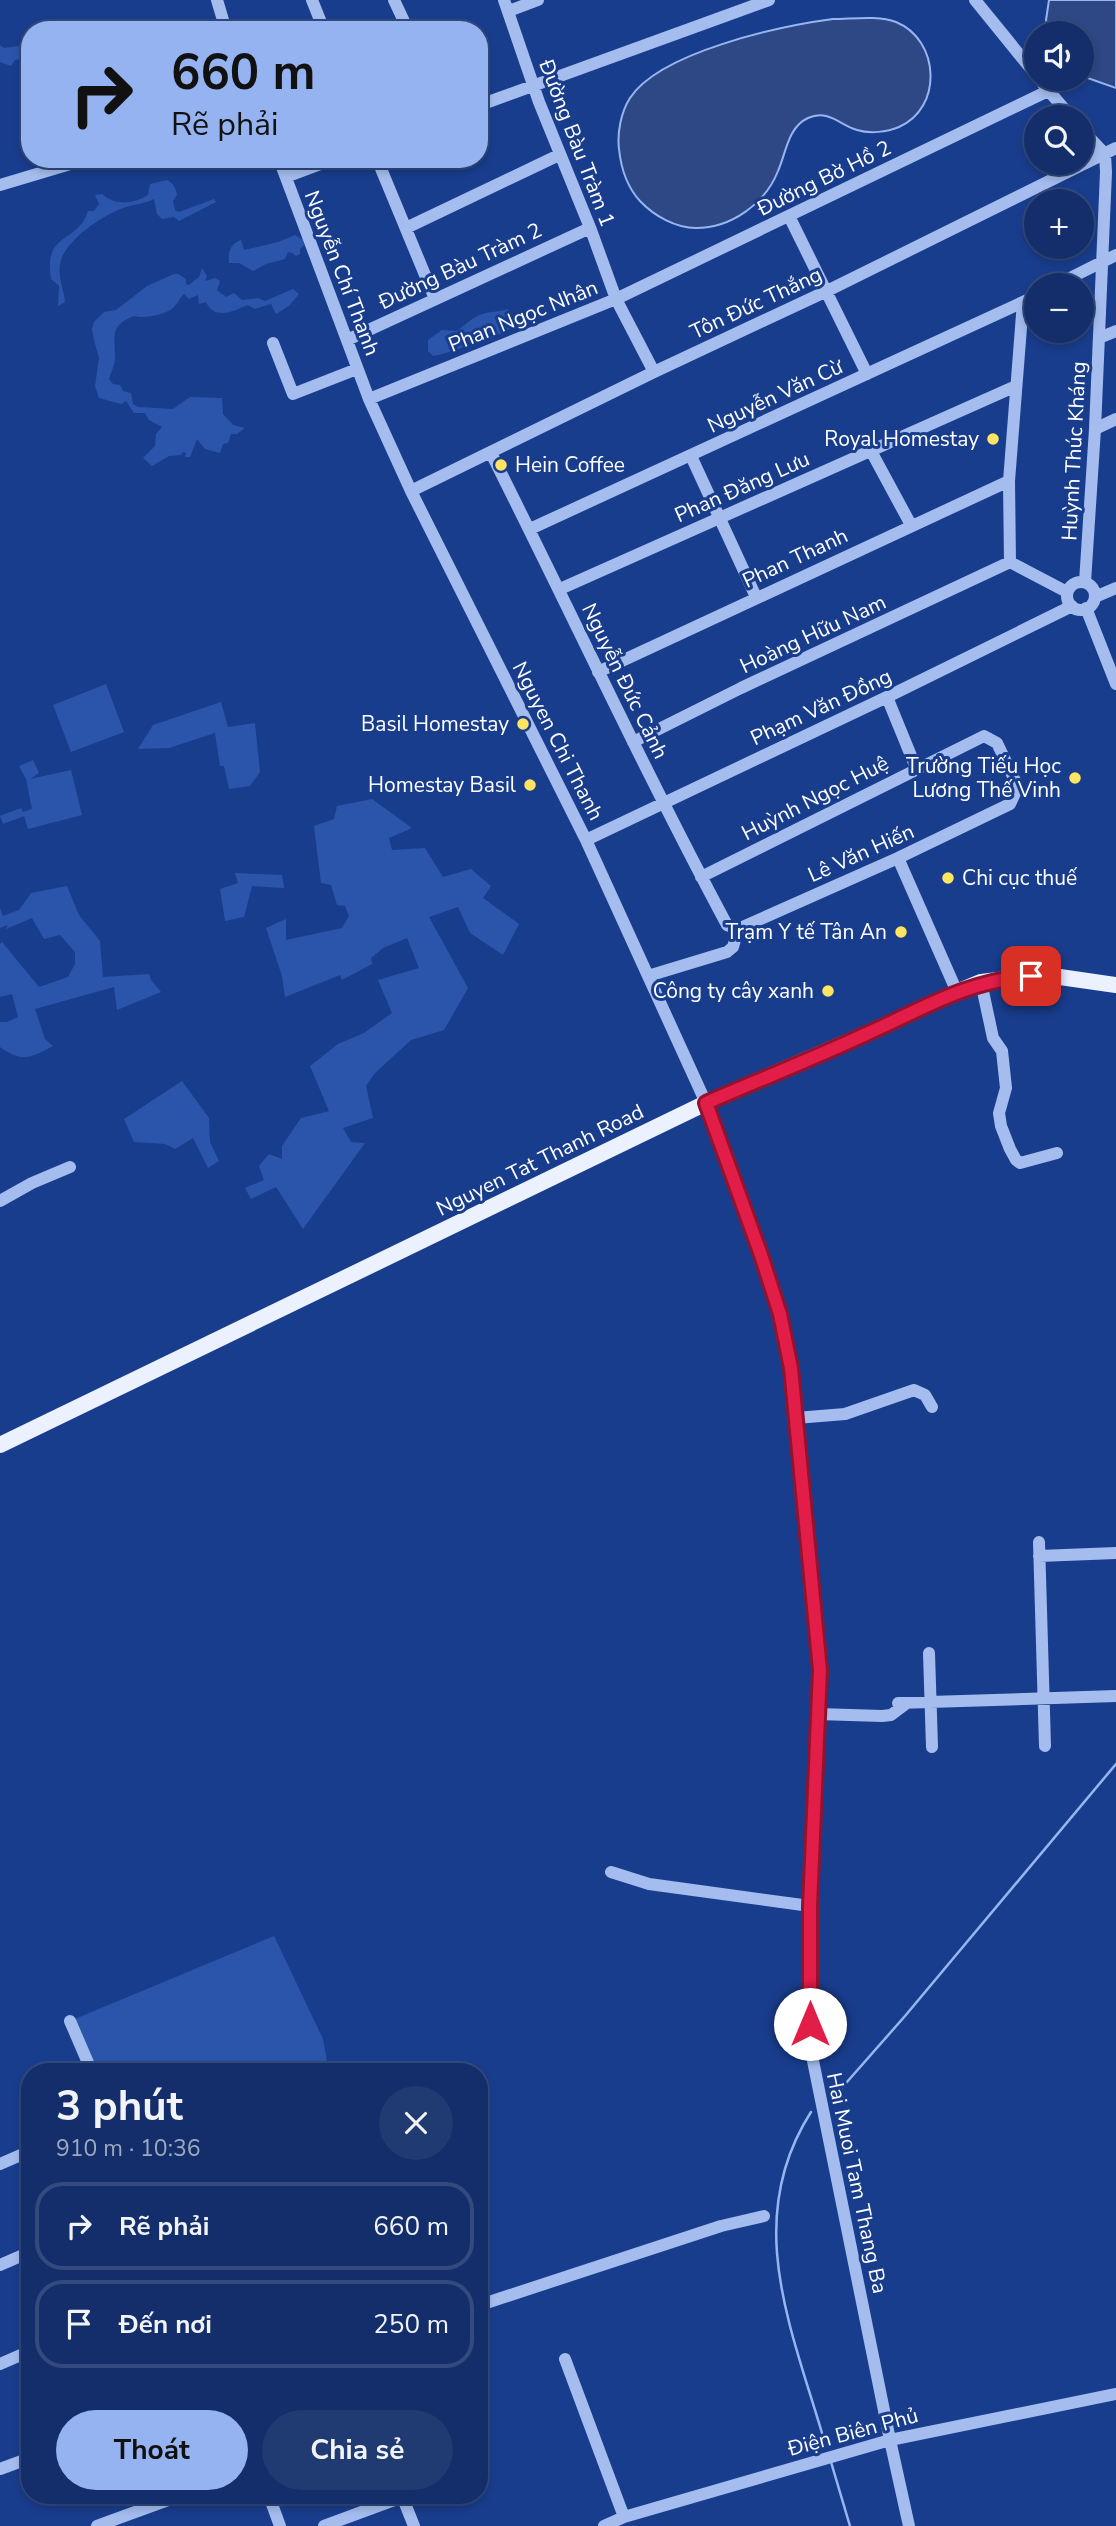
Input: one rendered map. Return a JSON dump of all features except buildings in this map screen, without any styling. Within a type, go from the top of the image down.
[{"type":"main road","name":"Nguyen Tat Thanh Road","points":[[0,1445],[706,1103],[981,982],[1015,977],[1053,976],[1116,985]]},
{"type":"street","points":[[217,0],[223,21]]},
{"type":"street","points":[[312,0],[320,21]]},
{"type":"street","points":[[394,0],[404,21]]},
{"type":"street","points":[[506,5],[538,0]]},
{"type":"street","points":[[488,102],[769,0]]},
{"type":"street","points":[[975,0],[1024,61]]},
{"type":"street","name":"Đường Bàu Tràm 1","points":[[506,5],[533,86],[616,299]]},
{"type":"street","points":[[1048,91],[1060,105]]},
{"type":"street","name":"Đường Bờ Hồ 2","points":[[616,299],[1048,91]]},
{"type":"street","points":[[1094,139],[1111,151]]},
{"type":"street","name":"Huỳnh Thúc Kháng","points":[[1085,582],[1100,338],[1110,258],[1111,151]]},
{"type":"street","name":"Tôn Đức Thắng","points":[[411,491],[1111,151]]},
{"type":"street","points":[[406,228],[559,155]]},
{"type":"street","points":[[0,185],[57,168]]},
{"type":"street","name":"Nguyễn Chí Thanh","points":[[282,168],[369,399]]},
{"type":"street","points":[[286,177],[310,168]]},
{"type":"street","points":[[381,168],[435,299]]},
{"type":"street","points":[[789,216],[867,374]]},
{"type":"street","name":"Đường Bàu Tràm 2","points":[[347,340],[590,228]]},
{"type":"street","points":[[1080,273],[1110,258]]},
{"type":"street","name":"Phan Ngọc Nhân","points":[[369,399],[616,299],[654,372]]},
{"type":"street","points":[[1023,302],[1009,481],[1010,562],[1067,592]]},
{"type":"street","name":"Nguyễn Văn Cừ","points":[[530,529],[1023,302]]},
{"type":"street","points":[[1100,338],[1116,331]]},
{"type":"street","points":[[274,343],[293,394],[357,369]]},
{"type":"street","name":"Phan Đăng Lưu","points":[[560,589],[1016,386]]},
{"type":"street","name":"Nguyen Chi Thanh","points":[[369,399],[411,491],[586,839],[706,1103]]},
{"type":"street","points":[[1095,429],[1116,419]]},
{"type":"street","points":[[871,451],[911,525]]},
{"type":"street","name":"Nguyễn Đức Cảnh","points":[[491,453],[560,589],[662,804],[701,877],[732,927]]},
{"type":"street","points":[[691,456],[756,597]]},
{"type":"street","name":"Phan Thanh","points":[[598,672],[1009,481]]},
{"type":"street","name":"Hoàng Hữu Nam","points":[[633,742],[741,688],[1010,562]]},
{"type":"street","points":[[1095,597],[1091,586],[1085,582],[1075,583],[1067,592],[1068,602],[1081,610],[1093,602],[1095,597],[1116,588]]},
{"type":"street","name":"Phạm Văn Đồng","points":[[586,839],[1072,606]]},
{"type":"street","points":[[1086,608],[1116,684]]},
{"type":"street","points":[[887,697],[916,768]]},
{"type":"street","name":"Huỳnh Ngọc Huệ","points":[[701,877],[985,736],[997,743],[1018,787],[1010,804]]},
{"type":"street","name":"Lê Văn Hiến","points":[[732,927],[898,858],[1010,804]]},
{"type":"street","points":[[898,858],[957,992]]},
{"type":"street","points":[[648,976],[729,952],[734,944],[732,927]]},
{"type":"street","points":[[981,982],[993,1038],[1002,1051],[1006,1088],[999,1113],[1006,1141],[1020,1163],[1057,1153]]},
{"type":"street","name":"Hai Muoi Tam Thang Ba","points":[[706,1103],[757,1242],[780,1314],[791,1368],[820,1670],[810,1906],[810,2046],[909,2526]]},
{"type":"street","points":[[0,1201],[32,1182],[70,1167]]},
{"type":"street","points":[[796,1418],[845,1414],[914,1390],[925,1395],[932,1406]]},
{"type":"street","points":[[1039,1542],[1045,1746]]},
{"type":"street","points":[[1040,1556],[1116,1553]]},
{"type":"street","points":[[929,1653],[932,1747]]},
{"type":"street","points":[[818,1714],[882,1716],[891,1714],[903,1703],[1116,1696]]},
{"type":"street","points":[[611,1872],[649,1884],[810,1906]]},
{"type":"street","points":[[70,2021],[88,2063]]},
{"type":"street","points":[[0,2164],[21,2155]]},
{"type":"street","points":[[488,2302],[720,2226],[764,2216]]},
{"type":"street","points":[[0,2265],[21,2256]]},
{"type":"street","points":[[0,2364],[21,2355]]},
{"type":"street","points":[[565,2359],[624,2517]]},
{"type":"street","name":"Điện Biên Phủ","points":[[604,2526],[624,2517],[890,2440],[1116,2394]]},
{"type":"street","points":[[0,2469],[21,2461]]},
{"type":"street","points":[[97,2526],[157,2504]]},
{"type":"street","points":[[272,2504],[280,2526]]},
{"type":"street","points":[[324,2526],[382,2504]]},
{"type":"street","points":[[406,2504],[414,2526]]},
{"type":"shaded area","points":[[1049,0],[1116,0],[1116,88],[1094,80],[1094,21],[1046,20]]},
{"type":"shaded area","points":[[833,19],[889,20],[911,31],[921,43],[928,58],[929,90],[923,105],[913,118],[894,129],[873,132],[857,130],[822,115],[808,118],[801,122],[788,141],[778,171],[765,194],[745,212],[722,224],[696,228],[681,226],[652,212],[640,201],[623,170],[619,136],[627,104],[645,82],[667,67],[723,44],[783,28]]},
{"type":"shaded area","points":[[0,45],[4,48],[21,46],[21,59],[15,60],[11,66],[0,62]]},
{"type":"shaded area","points":[[167,180],[176,190],[177,195],[173,201],[175,210],[179,212],[214,199],[216,202],[179,221],[174,217],[162,219],[157,214],[154,199],[123,208],[95,223],[68,247],[62,256],[60,274],[65,302],[58,306],[59,286],[51,279],[52,253],[63,239],[77,229],[88,211],[94,211],[99,204],[95,195],[102,194],[118,202],[130,202],[148,195],[150,184]]},
{"type":"shaded area","points":[[295,235],[303,240],[304,245],[296,256],[288,252],[285,259],[253,271],[239,263],[229,263],[230,249],[241,240],[244,250]]},
{"type":"shaded area","points":[[202,268],[207,276],[205,281],[215,278],[220,281],[217,290],[226,297],[234,293],[242,300],[258,298],[265,301],[293,289],[299,294],[290,305],[276,314],[271,304],[255,309],[247,305],[219,313],[209,308],[206,302],[199,304],[198,295],[189,299],[184,294],[169,310],[148,317],[134,316],[120,324],[114,337],[115,360],[109,379],[113,384],[120,385],[123,391],[131,393],[133,404],[138,407],[173,409],[190,397],[222,398],[223,414],[233,425],[245,428],[237,434],[231,434],[220,453],[205,449],[197,439],[190,457],[185,457],[186,453],[183,452],[181,455],[169,456],[152,466],[143,458],[155,446],[156,434],[162,427],[149,420],[145,413],[134,413],[126,401],[121,404],[99,398],[95,386],[99,358],[92,329],[94,322],[104,312],[116,310],[147,286],[174,274],[186,279],[186,284],[189,285],[199,277]]},
{"type":"shaded area","points":[[508,309],[511,316],[510,329],[487,340],[439,355],[433,356],[428,351],[428,340],[442,330],[457,331],[482,314]]},
{"type":"shaded area","points":[[106,684],[124,732],[71,752],[53,705]]},
{"type":"shaded area","points":[[221,702],[228,727],[255,723],[260,772],[250,786],[229,789],[224,766],[220,766],[215,733],[169,748],[138,749],[153,725]]},
{"type":"shaded area","points":[[33,760],[39,773],[30,779],[71,770],[82,815],[28,829],[24,816],[3,824],[0,816],[21,808],[23,812],[32,809],[26,779],[19,766]]},
{"type":"shaded area","points":[[372,799],[412,828],[389,838],[392,850],[425,848],[443,877],[471,869],[491,886],[483,898],[519,924],[503,955],[470,933],[458,907],[429,917],[468,988],[444,1030],[411,1040],[374,1074],[366,1086],[373,1118],[343,1128],[351,1142],[365,1143],[303,1229],[276,1187],[251,1199],[245,1188],[264,1180],[259,1166],[269,1154],[282,1159],[282,1146],[301,1118],[329,1111],[310,1066],[338,1044],[364,1033],[392,1013],[378,980],[419,968],[407,938],[383,948],[371,958],[372,964],[342,980],[340,975],[285,997],[282,976],[266,928],[286,919],[286,940],[342,928],[349,916],[345,906],[337,905],[331,885],[321,883],[314,826],[334,819],[337,806]]},
{"type":"shaded area","points":[[235,873],[282,875],[284,888],[252,886],[244,917],[225,921],[220,889],[238,883]]},
{"type":"shaded area","points":[[67,886],[79,915],[100,941],[103,977],[149,974],[161,992],[117,1010],[114,987],[35,1009],[45,1039],[53,1046],[32,1056],[20,1057],[0,1047],[0,1022],[18,1017],[12,994],[0,997],[0,944],[2,942],[39,987],[68,977],[75,964],[75,952],[60,935],[44,939],[32,918],[6,929],[8,925],[0,928],[0,908],[3,916],[19,910],[31,893]]},
{"type":"shaded area","points":[[182,1081],[209,1118],[210,1142],[219,1161],[208,1168],[193,1138],[175,1149],[165,1144],[134,1142],[124,1119]]},
{"type":"shaded area","points":[[274,1936],[323,2039],[327,2063],[88,2063],[70,2021]]},
{"type":"waterway","points":[[832,2099],[1116,1764]]},
{"type":"waterway","points":[[811,2112],[791,2152],[780,2192],[776,2232],[779,2272],[787,2312],[822,2433]]},
{"type":"waterway","points":[[831,2462],[850,2526]]},
{"type":"place","name":"Royal Homestay","points":[[993,439]]},
{"type":"place","name":"Hein Coffee","points":[[501,465]]},
{"type":"place","name":"Basil Homestay","points":[[523,724]]},
{"type":"place","name":"Trường Tiếu Học Lương Thế Vinh","points":[[1075,778]]},
{"type":"place","name":"Homestay Basil","points":[[530,785]]},
{"type":"place","name":"Chi cục thuế","points":[[948,878]]},
{"type":"place","name":"Trạm Y tế Tân An","points":[[901,932]]},
{"type":"place","name":"Công ty cây xanh","points":[[828,991]]},
{"type":"route","points":[[810,2024],[810,1906],[820,1670],[791,1368],[780,1314],[706,1103],[981,982],[1031,976]]}]
